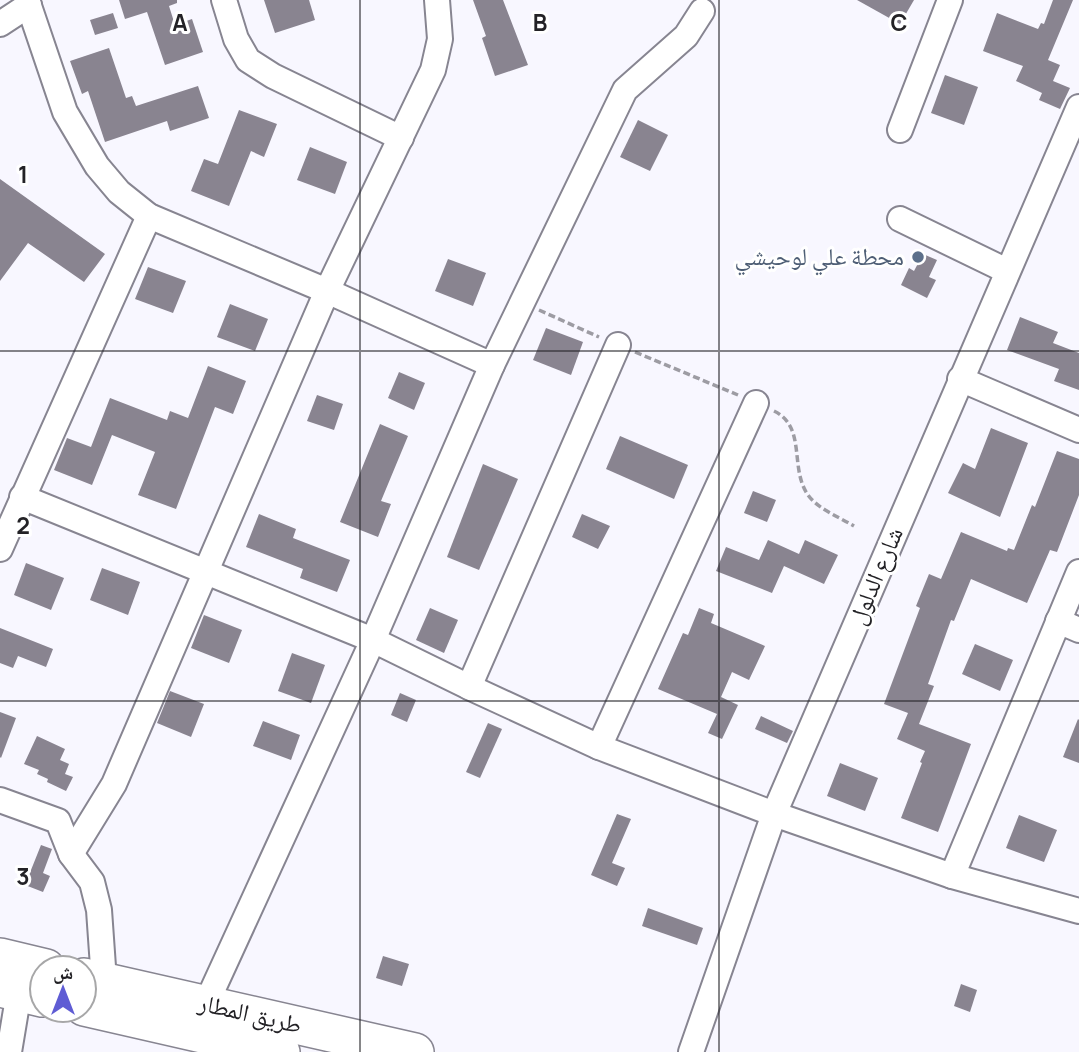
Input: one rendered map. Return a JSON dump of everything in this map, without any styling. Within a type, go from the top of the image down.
[{"type":"highway","name":"طريق المطار","points":[[98,990],[200,1018],[415,1052]]},
{"type":"highway","name":"طريق المطار","points":[[200,1018],[281,1052]]},
{"type":"street","points":[[224,0],[236,39],[248,60],[273,76],[401,138]]},
{"type":"street","points":[[71,854],[114,784],[327,291],[433,70],[440,39],[437,0]]},
{"type":"street","points":[[900,130],[950,0]]},
{"type":"street","points":[[0,24],[28,2],[65,112],[97,166],[119,192],[149,216],[327,291],[492,365]]},
{"type":"street","points":[[200,1018],[373,640],[492,365],[625,90],[687,36],[702,11]]},
{"type":"street","name":"شارع الدلول","points":[[691,1052],[774,814],[1079,107]]},
{"type":"street","points":[[0,549],[149,216]]},
{"type":"street","points":[[900,219],[1007,271]]},
{"type":"street","points":[[469,687],[618,345]]},
{"type":"street","points":[[960,379],[1079,430]]},
{"type":"street","points":[[600,747],[756,403]]},
{"type":"street","points":[[22,497],[373,640],[600,747],[774,814],[952,876],[1079,911]]},
{"type":"street","points":[[952,876],[1069,626],[1079,572]]},
{"type":"street","points":[[0,800],[58,821],[71,854],[92,882],[99,910],[94,954]]},
{"type":"street","points":[[9,1052],[22,978]]},
{"type":"path","points":[[521,302],[783,416],[789,421],[794,433],[802,482],[808,495],[818,505],[854,526]]},
{"type":"building","points":[[119,0],[177,0],[177,3],[169,6],[175,25],[192,19],[203,52],[165,65],[147,12],[125,19]]},
{"type":"building","points":[[264,0],[309,0],[315,20],[275,33]]},
{"type":"building","points":[[473,0],[503,0],[528,65],[495,76],[482,38],[486,36]]},
{"type":"building","points":[[857,0],[914,0],[900,24]]},
{"type":"building","points":[[1053,0],[1073,0],[1048,60],[1060,65],[1053,81],[1070,88],[1060,109],[1039,100],[1042,93],[1016,81],[1023,66],[983,51],[997,13],[1038,29],[1041,23],[1044,24]]},
{"type":"building","points":[[113,13],[118,28],[95,35],[90,20]]},
{"type":"building","points":[[109,48],[126,98],[132,96],[136,106],[198,86],[209,118],[170,131],[167,121],[105,142],[88,91],[82,94],[70,61]]},
{"type":"building","points":[[945,75],[978,87],[964,125],[931,113]]},
{"type":"building","points":[[239,110],[277,124],[264,157],[251,151],[229,206],[191,191],[204,159],[218,164]]},
{"type":"building","points":[[638,120],[668,135],[650,171],[620,157]]},
{"type":"building","points":[[310,147],[347,162],[335,194],[297,180]]},
{"type":"building","points":[[0,179],[105,254],[84,282],[28,243],[0,281]]},
{"type":"building","points":[[923,254],[937,260],[929,277],[936,280],[927,298],[901,285],[909,268],[914,271]]},
{"type":"building","points":[[448,259],[486,273],[473,306],[435,291]]},
{"type":"building","points":[[148,267],[186,281],[173,313],[135,299]]},
{"type":"building","points":[[230,304],[268,319],[255,351],[217,337]]},
{"type":"building","points":[[1020,317],[1058,332],[1053,343],[1079,353],[1079,390],[1054,381],[1059,369],[1007,350]]},
{"type":"building","points":[[546,328],[583,342],[571,375],[533,360]]},
{"type":"building","points":[[208,366],[246,381],[233,414],[215,407],[176,509],[138,495],[155,452],[112,435],[92,485],[54,470],[67,438],[91,447],[110,398],[167,420],[170,411],[188,418]]},
{"type":"building","points":[[399,372],[425,383],[414,410],[388,398]]},
{"type":"building","points":[[317,395],[343,404],[334,430],[307,421]]},
{"type":"building","points":[[380,424],[408,436],[381,501],[391,504],[378,537],[340,522]]},
{"type":"building","points":[[991,428],[1028,443],[1000,517],[948,493],[963,463],[975,469]]},
{"type":"building","points":[[620,436],[688,465],[674,499],[606,469]]},
{"type":"building","points":[[1057,451],[1079,459],[1079,495],[1057,552],[1050,550],[1027,603],[971,579],[954,621],[951,620],[928,684],[934,686],[919,724],[971,744],[938,832],[901,818],[925,751],[897,739],[908,713],[884,704],[920,608],[916,606],[929,574],[941,579],[961,532],[1007,551],[1008,548],[1014,550],[1032,505],[1035,507]]},
{"type":"building","points":[[483,464],[518,479],[479,570],[447,557]]},
{"type":"building","points":[[753,491],[776,500],[767,522],[744,513]]},
{"type":"building","points":[[259,514],[296,529],[293,538],[350,560],[337,592],[300,578],[303,569],[246,547]]},
{"type":"building","points":[[582,514],[610,526],[598,549],[572,537]]},
{"type":"building","points":[[768,540],[799,554],[805,540],[838,555],[824,584],[784,566],[772,593],[716,571],[726,547],[759,560]]},
{"type":"building","points":[[26,563],[64,578],[51,610],[14,595]]},
{"type":"building","points":[[102,568],[140,582],[128,615],[90,600]]},
{"type":"building","points":[[430,608],[458,620],[444,653],[416,640]]},
{"type":"building","points":[[699,608],[714,614],[711,623],[765,646],[749,680],[732,672],[721,697],[738,705],[722,739],[708,733],[717,714],[658,689],[683,633],[688,635]]},
{"type":"building","points":[[204,615],[242,630],[229,663],[191,648]]},
{"type":"building","points":[[0,628],[53,649],[46,667],[18,656],[13,668],[0,663]]},
{"type":"building","points":[[975,644],[1013,660],[1000,691],[962,674]]},
{"type":"building","points":[[292,653],[325,665],[311,703],[278,691]]},
{"type":"building","points":[[170,691],[204,704],[191,737],[157,723]]},
{"type":"building","points":[[400,693],[416,700],[407,722],[391,715]]},
{"type":"building","points":[[0,712],[16,718],[1,758],[0,757]]},
{"type":"building","points":[[761,716],[793,731],[787,743],[755,729]]},
{"type":"building","points":[[1079,720],[1079,763],[1063,757]]},
{"type":"building","points":[[263,721],[300,735],[291,760],[253,746]]},
{"type":"building","points":[[488,723],[502,729],[480,778],[466,772]]},
{"type":"building","points":[[37,736],[65,749],[60,760],[69,764],[65,774],[73,777],[66,791],[47,782],[48,779],[37,774],[39,770],[24,764]]},
{"type":"building","points":[[840,763],[878,778],[865,811],[827,796]]},
{"type":"building","points":[[617,814],[631,819],[612,863],[625,868],[617,886],[591,875]]},
{"type":"building","points":[[1019,815],[1057,830],[1044,862],[1006,848]]},
{"type":"building","points":[[41,845],[52,849],[43,873],[50,876],[43,892],[25,885]]},
{"type":"building","points":[[648,908],[703,928],[697,945],[642,926]]},
{"type":"building","points":[[383,956],[409,964],[402,986],[376,978]]},
{"type":"building","points":[[961,984],[977,990],[970,1012],[954,1006]]},
{"type":"place","name":"محطة علي لوحيشي","points":[[918,257]]}]
